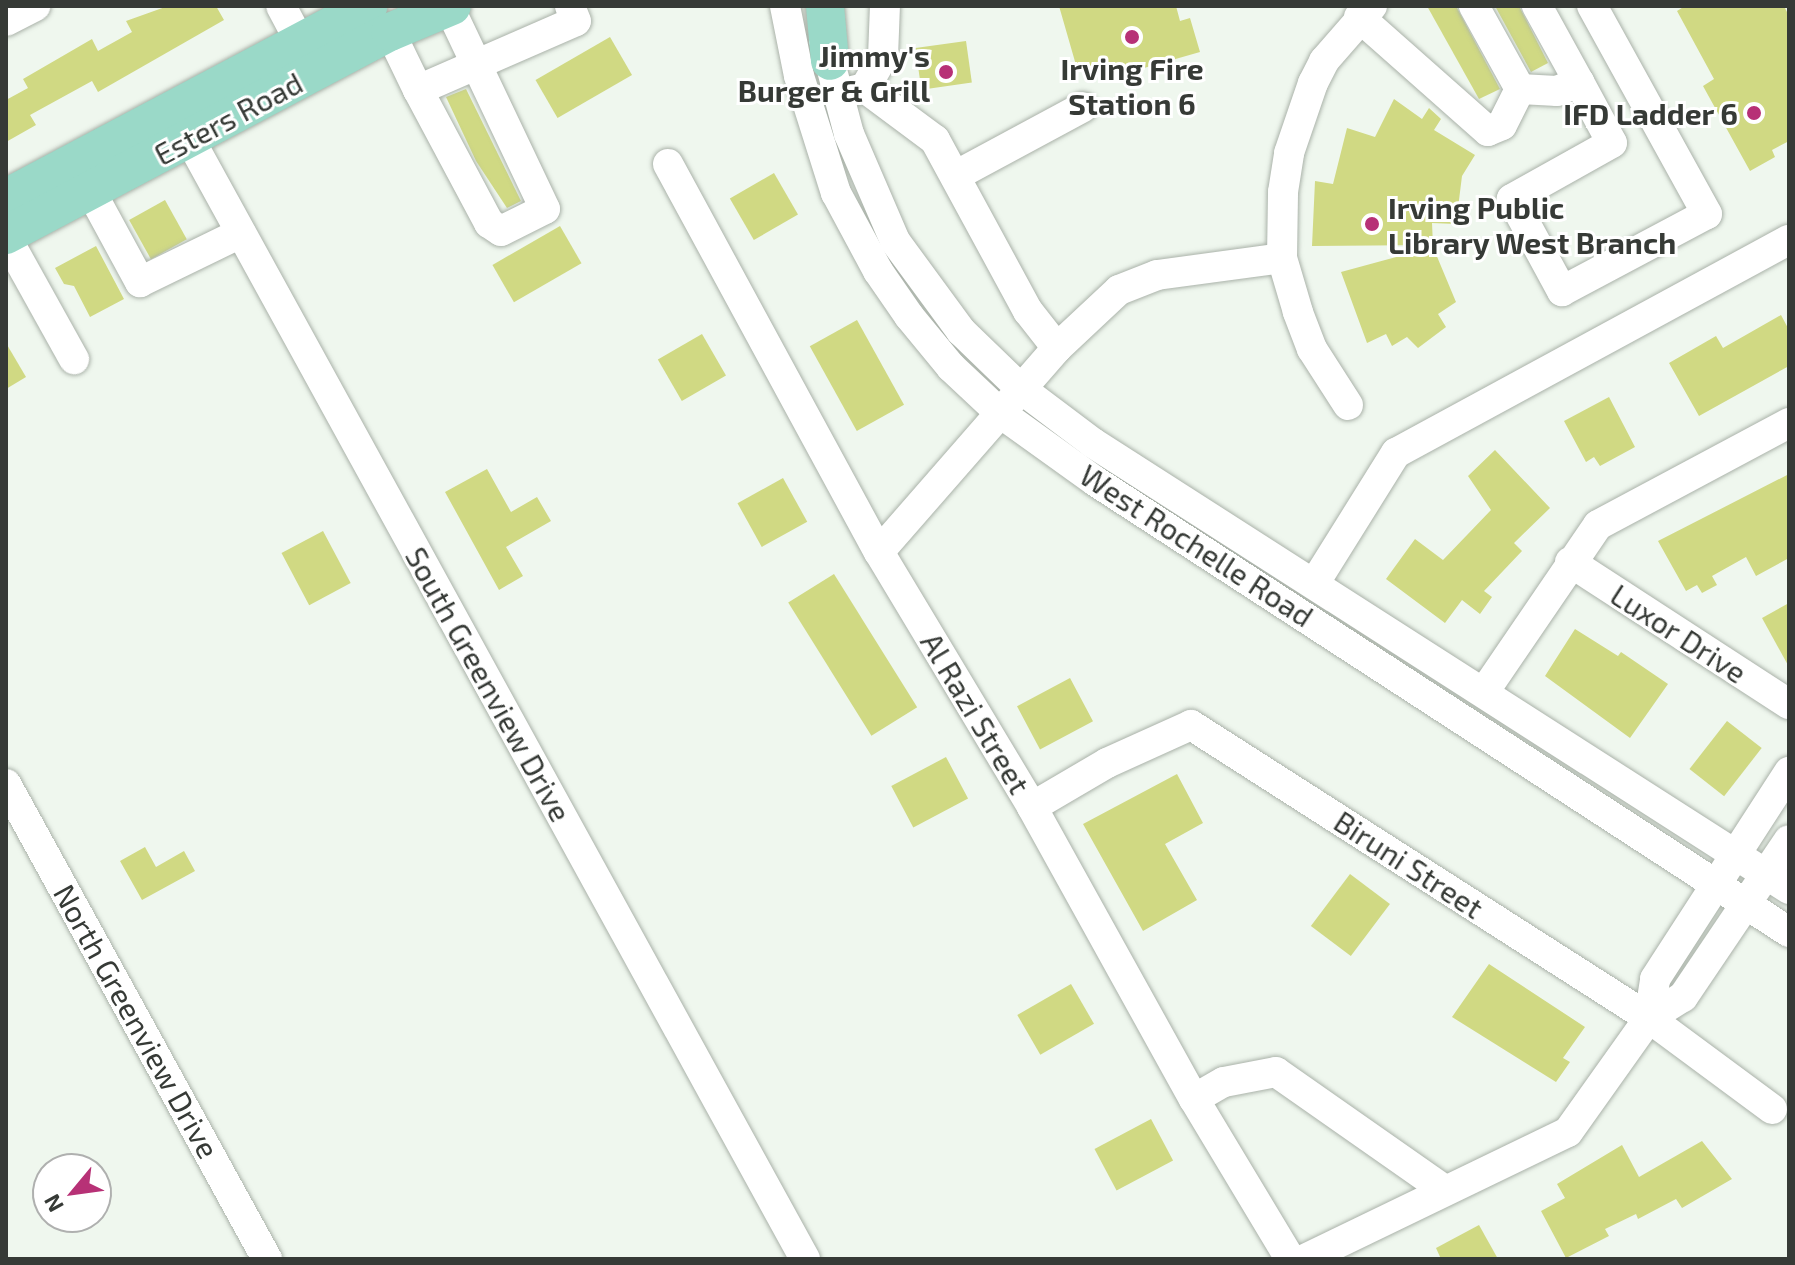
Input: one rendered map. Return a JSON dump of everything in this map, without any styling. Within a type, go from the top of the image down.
[{"type":"main road","points":[[825,6],[845,81]]},
{"type":"main road","name":"Esters Road","points":[[6,236],[90,190],[300,41],[379,19],[450,7]]},
{"type":"main road","name":"Esters Road","points":[[6,198],[181,124],[379,19]]},
{"type":"street","points":[[6,21],[35,6]]},
{"type":"street","points":[[281,6],[300,41]]},
{"type":"street","points":[[418,90],[576,21],[570,6]]},
{"type":"street","name":"West Rochelle Road","points":[[785,6],[799,76],[836,193],[878,271],[909,316],[951,367],[999,412],[1095,481],[1749,902],[1789,932]]},
{"type":"street","name":"West Rochelle Road","points":[[815,6],[845,81],[849,134],[895,241],[961,331],[1020,388],[1093,443],[1778,882]]},
{"type":"street","points":[[885,6],[883,57],[845,81],[935,140],[1028,311],[1057,348]]},
{"type":"street","points":[[1474,6],[1520,89]]},
{"type":"street","points":[[1537,6],[1612,143]]},
{"type":"street","points":[[1592,6],[1707,214],[1562,291],[1512,199],[1655,120]]},
{"type":"street","points":[[379,19],[489,223],[501,231],[545,209],[450,7]]},
{"type":"street","points":[[1348,405],[1312,349],[1282,258],[1289,153],[1324,61],[1366,12],[1479,128],[1488,131],[1502,125],[1520,89]]},
{"type":"street","points":[[1520,89],[1557,91],[1579,82]]},
{"type":"street","points":[[955,176],[1083,107]]},
{"type":"street","name":"South Greenview Drive","points":[[181,124],[805,1259]]},
{"type":"street","name":"Al Razi Street","points":[[668,164],[879,552],[1032,807],[1194,1099],[1290,1259]]},
{"type":"street","points":[[90,190],[140,282],[241,233]]},
{"type":"street","points":[[6,236],[74,359]]},
{"type":"street","points":[[1314,584],[1396,453],[1789,240]]},
{"type":"street","points":[[879,552],[1020,388],[1119,290],[1157,275],[1282,258]]},
{"type":"street","points":[[1484,692],[1598,525],[1789,423]]},
{"type":"street","name":"Luxor Drive","points":[[1570,562],[1789,704]]},
{"type":"street","name":"Biruni Street","points":[[1032,807],[1107,763],[1191,725],[1649,1018],[1772,1109]]},
{"type":"street","points":[[1649,1018],[1655,979],[1733,854],[1789,772]]},
{"type":"street","name":"North Greenview Drive","points":[[6,784],[267,1259]]},
{"type":"street","points":[[1305,1259],[1443,1189],[1568,1132],[1649,1018],[1683,997],[1749,902],[1778,882],[1789,840]]},
{"type":"street","points":[[1194,1099],[1224,1082],[1276,1072],[1443,1189]]},
{"type":"building","points":[[168,6],[216,6],[224,20],[98,92],[92,81],[30,115],[36,125],[6,142],[6,100],[28,88],[23,79],[92,39],[98,51],[132,32],[126,21]]},
{"type":"building","name":"Irving Fire Station 6","points":[[1059,6],[1176,6],[1180,21],[1190,18],[1200,52],[1109,78],[1105,64],[1078,72]]},
{"type":"building","points":[[1427,6],[1456,6],[1500,89],[1479,99]]},
{"type":"building","points":[[1495,6],[1519,6],[1548,63],[1531,72]]},
{"type":"building","name":"IFD Ladder 6","points":[[1685,6],[1784,6],[1789,16],[1789,141],[1772,150],[1775,157],[1750,171],[1703,86],[1714,79],[1677,11]]},
{"type":"building","points":[[610,37],[632,75],[558,118],[536,80]]},
{"type":"building","name":"Jimmy's Burger & Grill","points":[[966,41],[972,83],[921,90],[915,48]]},
{"type":"building","points":[[466,89],[521,201],[507,208],[476,161],[446,97]]},
{"type":"building","name":"Irving Public Library West Branch","points":[[1394,99],[1422,119],[1429,108],[1441,119],[1434,130],[1475,155],[1462,176],[1456,224],[1432,223],[1433,245],[1312,246],[1315,181],[1333,184],[1347,128],[1375,137]]},
{"type":"building","points":[[774,173],[798,215],[754,240],[730,198]]},
{"type":"building","points":[[165,200],[187,239],[151,259],[129,220]]},
{"type":"building","points":[[560,226],[582,263],[514,302],[492,265]]},
{"type":"building","points":[[96,246],[124,299],[90,317],[74,286],[64,284],[55,268]]},
{"type":"building","points":[[1433,247],[1456,302],[1438,314],[1446,327],[1418,348],[1407,337],[1392,346],[1386,334],[1367,343],[1341,272]]},
{"type":"building","points":[[1781,315],[1789,330],[1789,366],[1699,416],[1669,363],[1716,336],[1723,348]]},
{"type":"building","points":[[857,320],[904,405],[857,431],[810,346]]},
{"type":"building","points":[[702,334],[726,376],[682,401],[658,360]]},
{"type":"building","points":[[6,343],[26,377],[6,389]]},
{"type":"building","points":[[1609,397],[1635,447],[1600,466],[1594,457],[1586,462],[1564,421]]},
{"type":"building","points":[[1495,450],[1550,508],[1514,543],[1522,551],[1484,591],[1492,597],[1480,614],[1462,600],[1445,623],[1386,579],[1415,539],[1443,560],[1491,510],[1468,476]]},
{"type":"building","points":[[487,469],[511,512],[537,497],[551,521],[506,547],[523,576],[499,590],[445,492]]},
{"type":"building","points":[[1789,474],[1789,558],[1756,576],[1746,557],[1712,576],[1717,585],[1702,593],[1697,585],[1686,591],[1658,541]]},
{"type":"building","points":[[783,478],[807,522],[762,547],[738,503]]},
{"type":"building","points":[[323,531],[351,583],[309,605],[282,553]]},
{"type":"building","points":[[834,574],[917,707],[871,736],[788,603]]},
{"type":"building","points":[[1789,603],[1789,667],[1762,618]]},
{"type":"building","points":[[1575,629],[1618,656],[1621,652],[1668,684],[1630,738],[1545,676]]},
{"type":"building","points":[[1070,678],[1093,721],[1040,749],[1017,706]]},
{"type":"building","points":[[1727,721],[1762,748],[1724,796],[1689,769]]},
{"type":"building","points":[[946,757],[968,798],[913,828],[891,786]]},
{"type":"building","points":[[1177,774],[1203,823],[1165,844],[1197,900],[1143,931],[1083,824]]},
{"type":"building","points":[[145,847],[156,867],[184,851],[195,871],[142,900],[120,861]]},
{"type":"building","points":[[1350,874],[1390,904],[1351,956],[1311,926]]},
{"type":"building","points":[[1489,964],[1585,1027],[1563,1058],[1570,1062],[1556,1082],[1452,1017]]},
{"type":"building","points":[[1071,984],[1094,1024],[1040,1055],[1017,1015]]},
{"type":"building","points":[[1151,1119],[1173,1160],[1117,1191],[1094,1149]]},
{"type":"building","points":[[1702,1141],[1732,1179],[1682,1208],[1676,1199],[1638,1219],[1636,1214],[1605,1229],[1609,1236],[1566,1258],[1541,1211],[1565,1198],[1557,1184],[1622,1145],[1639,1177]]},
{"type":"building","points":[[1479,1225],[1498,1259],[1441,1259],[1436,1248]]},
{"type":"place","name":"Irving Fire Station 6","points":[[1132,37]]},
{"type":"place","name":"Jimmy's Burger & Grill","points":[[946,72]]},
{"type":"place","name":"IFD Ladder 6","points":[[1754,113]]},
{"type":"place","name":"Irving Public Library West Branch","points":[[1372,224]]}]
